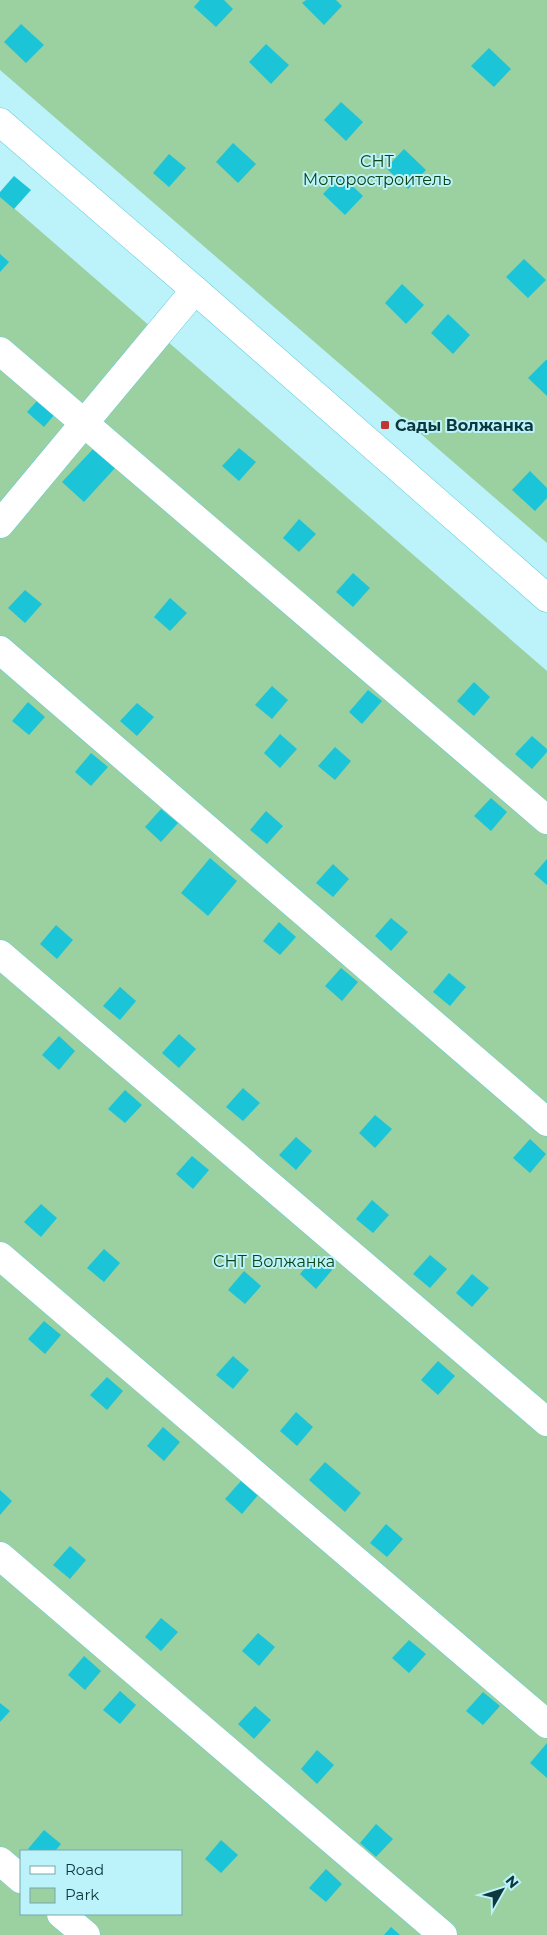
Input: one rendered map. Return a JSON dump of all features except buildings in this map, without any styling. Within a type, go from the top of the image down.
[{"type":"street","points":[[0,122],[196,290],[547,598]]},
{"type":"street","points":[[0,524],[196,290]]},
{"type":"street","points":[[0,351],[547,820]]},
{"type":"street","points":[[0,650],[547,1122]]},
{"type":"street","points":[[0,954],[547,1422]]},
{"type":"street","points":[[0,1256],[547,1724]]},
{"type":"street","points":[[0,1556],[443,1935]]},
{"type":"street","points":[[0,1861],[20,1878]]},
{"type":"street","points":[[62,1915],[86,1935]]},
{"type":"green space","name":"СНТ Моторостроитель","points":[[0,0],[547,0],[547,543],[0,70]]},
{"type":"green space","name":"СНТ Волжанка","points":[[0,196],[547,671],[547,1935],[0,1935]]},
{"type":"place","name":"Сады Волжанка","points":[[385,425]]}]
